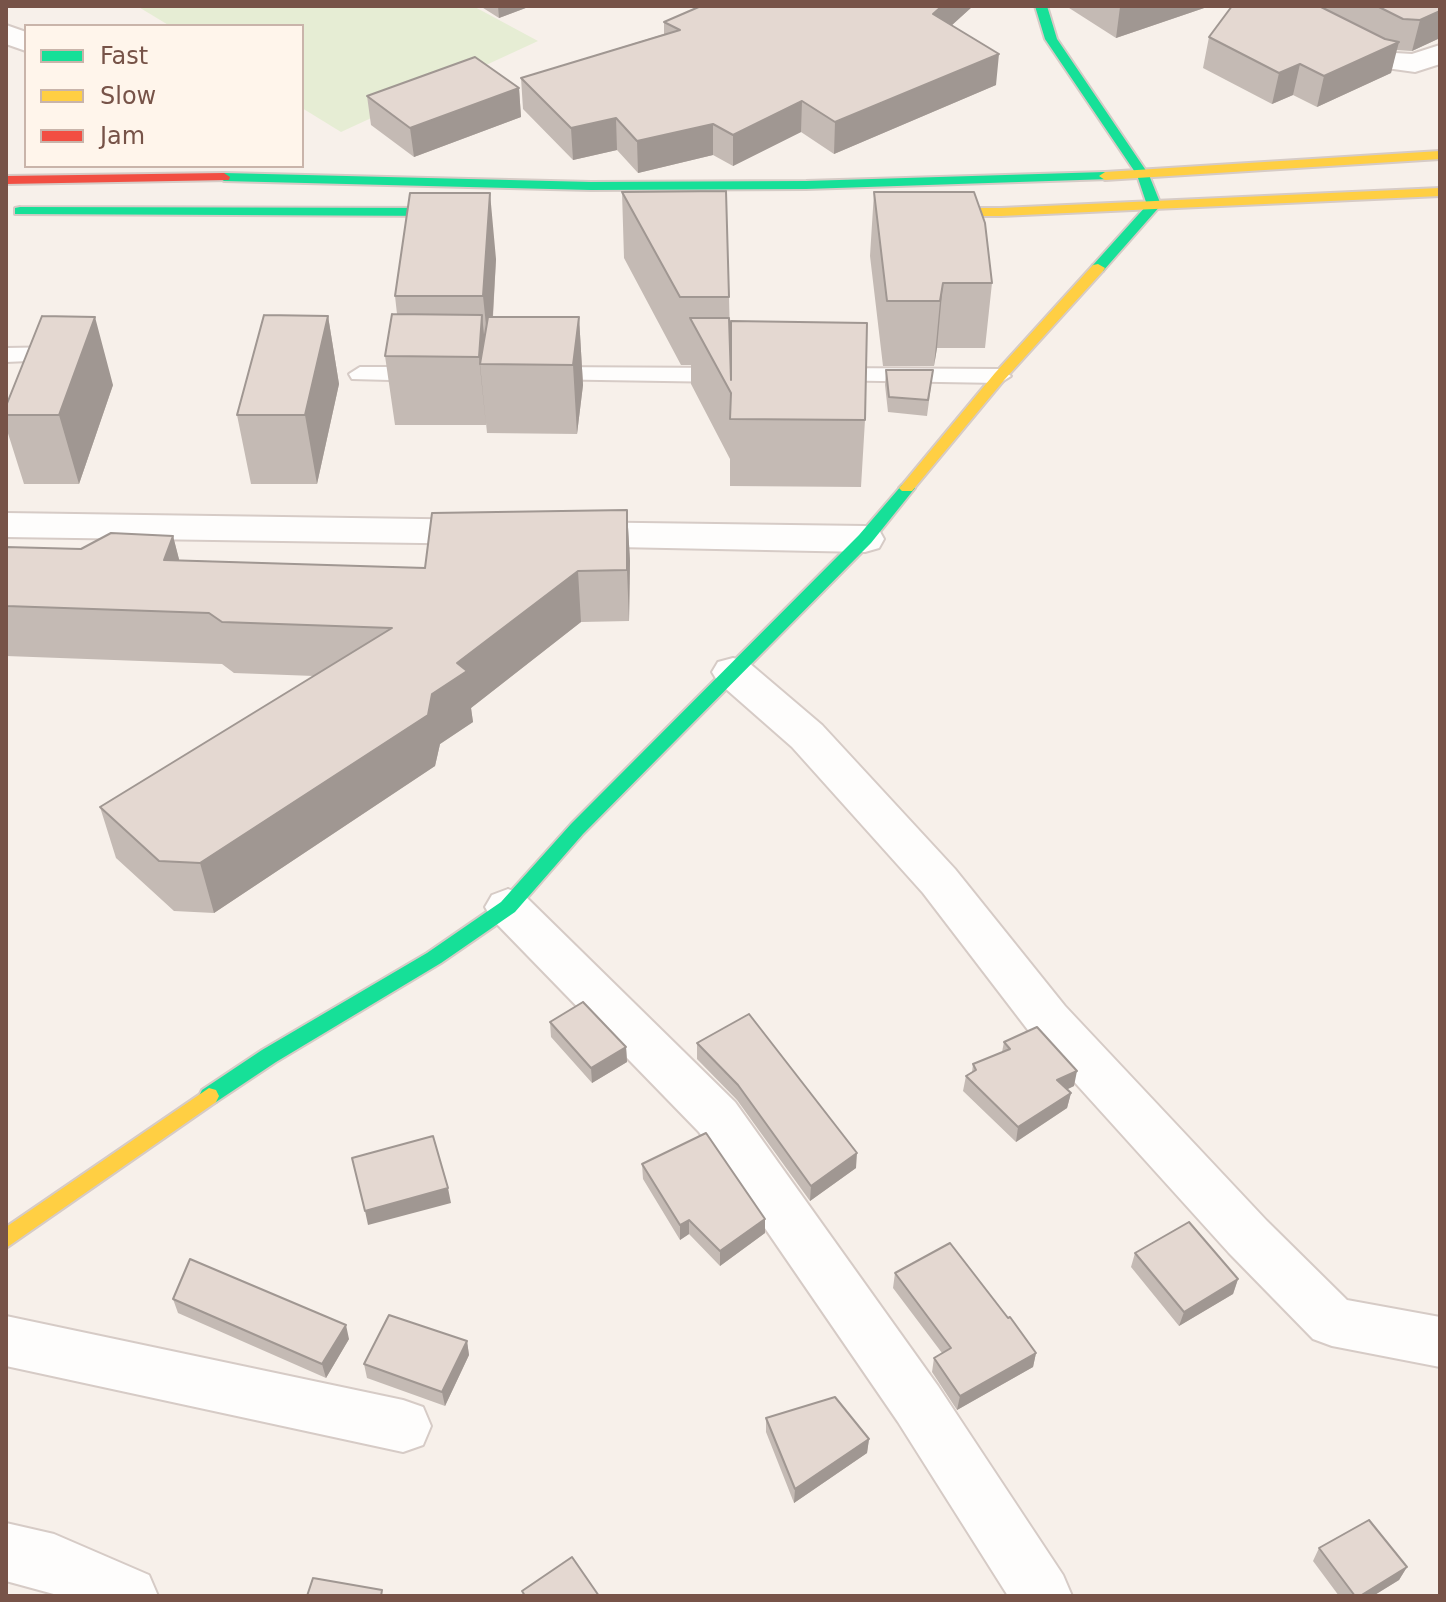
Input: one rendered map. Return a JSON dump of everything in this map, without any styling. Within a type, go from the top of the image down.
[{"type":"main road","points":[[1041,6],[1051,39],[1143,175],[1154,205]]},
{"type":"main road","points":[[6,180],[214,178],[262,172],[606,186],[1143,175],[1440,155]]},
{"type":"main road","points":[[255,211],[269,198],[270,184],[262,172]]},
{"type":"main road","points":[[205,211],[203,191],[214,178]]},
{"type":"main road","points":[[906,212],[1001,212],[1440,192]]},
{"type":"main road","points":[[6,1239],[132,1148],[269,1056],[434,958],[508,907],[577,829],[865,539],[1000,376],[1154,205]]},
{"type":"main road","points":[[6,211],[461,212]]},
{"type":"street","points":[[1280,6],[1389,61],[1415,63],[1440,54]]},
{"type":"street","points":[[6,525],[865,539]]},
{"type":"street","points":[[733,672],[807,736],[939,881],[1048,1020],[1248,1237],[1332,1322],[1440,1342]]},
{"type":"street","points":[[508,907],[717,1117],[918,1404],[1042,1596]]},
{"type":"street","points":[[6,1341],[403,1426]]},
{"type":"street","points":[[6,1552],[54,1563],[128,1596]]},
{"type":"lane","points":[[6,355],[77,354]]},
{"type":"lane","points":[[360,374],[456,374]]},
{"type":"lane","points":[[520,374],[744,375]]},
{"type":"lane","points":[[808,375],[1000,376]]},
{"type":"green space","points":[[137,6],[473,6],[538,41],[341,132],[304,109],[304,24],[167,24]]},
{"type":"building","points":[[701,6],[942,6],[933,14],[999,54],[835,122],[802,101],[733,135],[713,124],[637,141],[616,118],[571,128],[521,78],[680,30],[664,22]]},
{"type":"building","points":[[1232,6],[1319,6],[1385,39],[1399,42],[1324,76],[1300,64],[1279,73],[1209,37]]},
{"type":"building","points":[[1377,6],[1440,6],[1440,11],[1420,20],[1403,19]]},
{"type":"building","points":[[475,57],[519,88],[410,128],[367,96]]},
{"type":"building","points":[[726,191],[729,297],[680,297],[622,192]]},
{"type":"building","points":[[874,192],[974,192],[985,223],[992,283],[943,283],[940,301],[887,301]]},
{"type":"building","points":[[410,193],[490,193],[483,296],[395,296]]},
{"type":"building","points":[[392,314],[482,315],[479,357],[385,356]]},
{"type":"building","points":[[264,315],[328,316],[305,415],[237,415]]},
{"type":"building","points":[[42,316],[95,317],[59,415],[6,415],[6,406]]},
{"type":"building","points":[[488,317],[579,317],[573,365],[480,364]]},
{"type":"building","points":[[690,318],[729,318],[731,380],[731,321],[867,323],[865,420],[730,419],[731,393]]},
{"type":"building","points":[[886,370],[933,370],[928,400],[889,397]]},
{"type":"building","points":[[627,510],[627,570],[578,571],[457,663],[467,671],[432,694],[428,715],[200,863],[159,861],[100,807],[392,628],[222,622],[209,613],[6,606],[6,547],[81,549],[111,533],[173,536],[164,560],[425,568],[432,513]]},
{"type":"building","points":[[583,1002],[626,1047],[591,1068],[550,1022]]},
{"type":"building","points":[[749,1014],[857,1153],[811,1186],[738,1085],[697,1043]]},
{"type":"building","points":[[1037,1027],[1077,1071],[1057,1080],[1071,1093],[1018,1127],[966,1076],[976,1070],[973,1064],[1010,1049],[1004,1042]]},
{"type":"building","points":[[706,1133],[765,1219],[720,1251],[689,1220],[680,1225],[642,1164]]},
{"type":"building","points":[[433,1136],[448,1188],[365,1211],[352,1158]]},
{"type":"building","points":[[1189,1222],[1238,1279],[1184,1312],[1135,1253]]},
{"type":"building","points":[[950,1243],[1036,1353],[960,1396],[934,1358],[951,1348],[895,1273]]},
{"type":"building","points":[[190,1259],[346,1325],[322,1364],[173,1299]]},
{"type":"building","points":[[389,1315],[467,1341],[442,1392],[364,1364]]},
{"type":"building","points":[[835,1397],[869,1439],[795,1489],[766,1418]]},
{"type":"building","points":[[1369,1520],[1407,1567],[1360,1596],[1355,1596],[1319,1548]]},
{"type":"building","points":[[572,1557],[599,1596],[525,1596],[522,1591]]},
{"type":"building","points":[[313,1578],[382,1590],[381,1596],[307,1596]]},
{"type":"traffic: fast","points":[[1041,6],[1051,39],[1143,175],[1154,205],[1098,268]]},
{"type":"traffic: fast","points":[[224,177],[591,186],[806,185],[1105,176]]},
{"type":"traffic: fast","points":[[20,211],[448,212]]},
{"type":"traffic: fast","points":[[209,1096],[269,1056],[434,958],[508,907],[577,829],[865,539],[907,488]]},
{"type":"traffic: slow","points":[[1105,176],[1440,155]]},
{"type":"traffic: slow","points":[[920,212],[1001,212],[1440,192]]},
{"type":"traffic: slow","points":[[907,488],[1000,376],[1098,268]]},
{"type":"traffic: slow","points":[[6,1239],[209,1096]]},
{"type":"traffic: jam","points":[[6,180],[224,177]]}]
